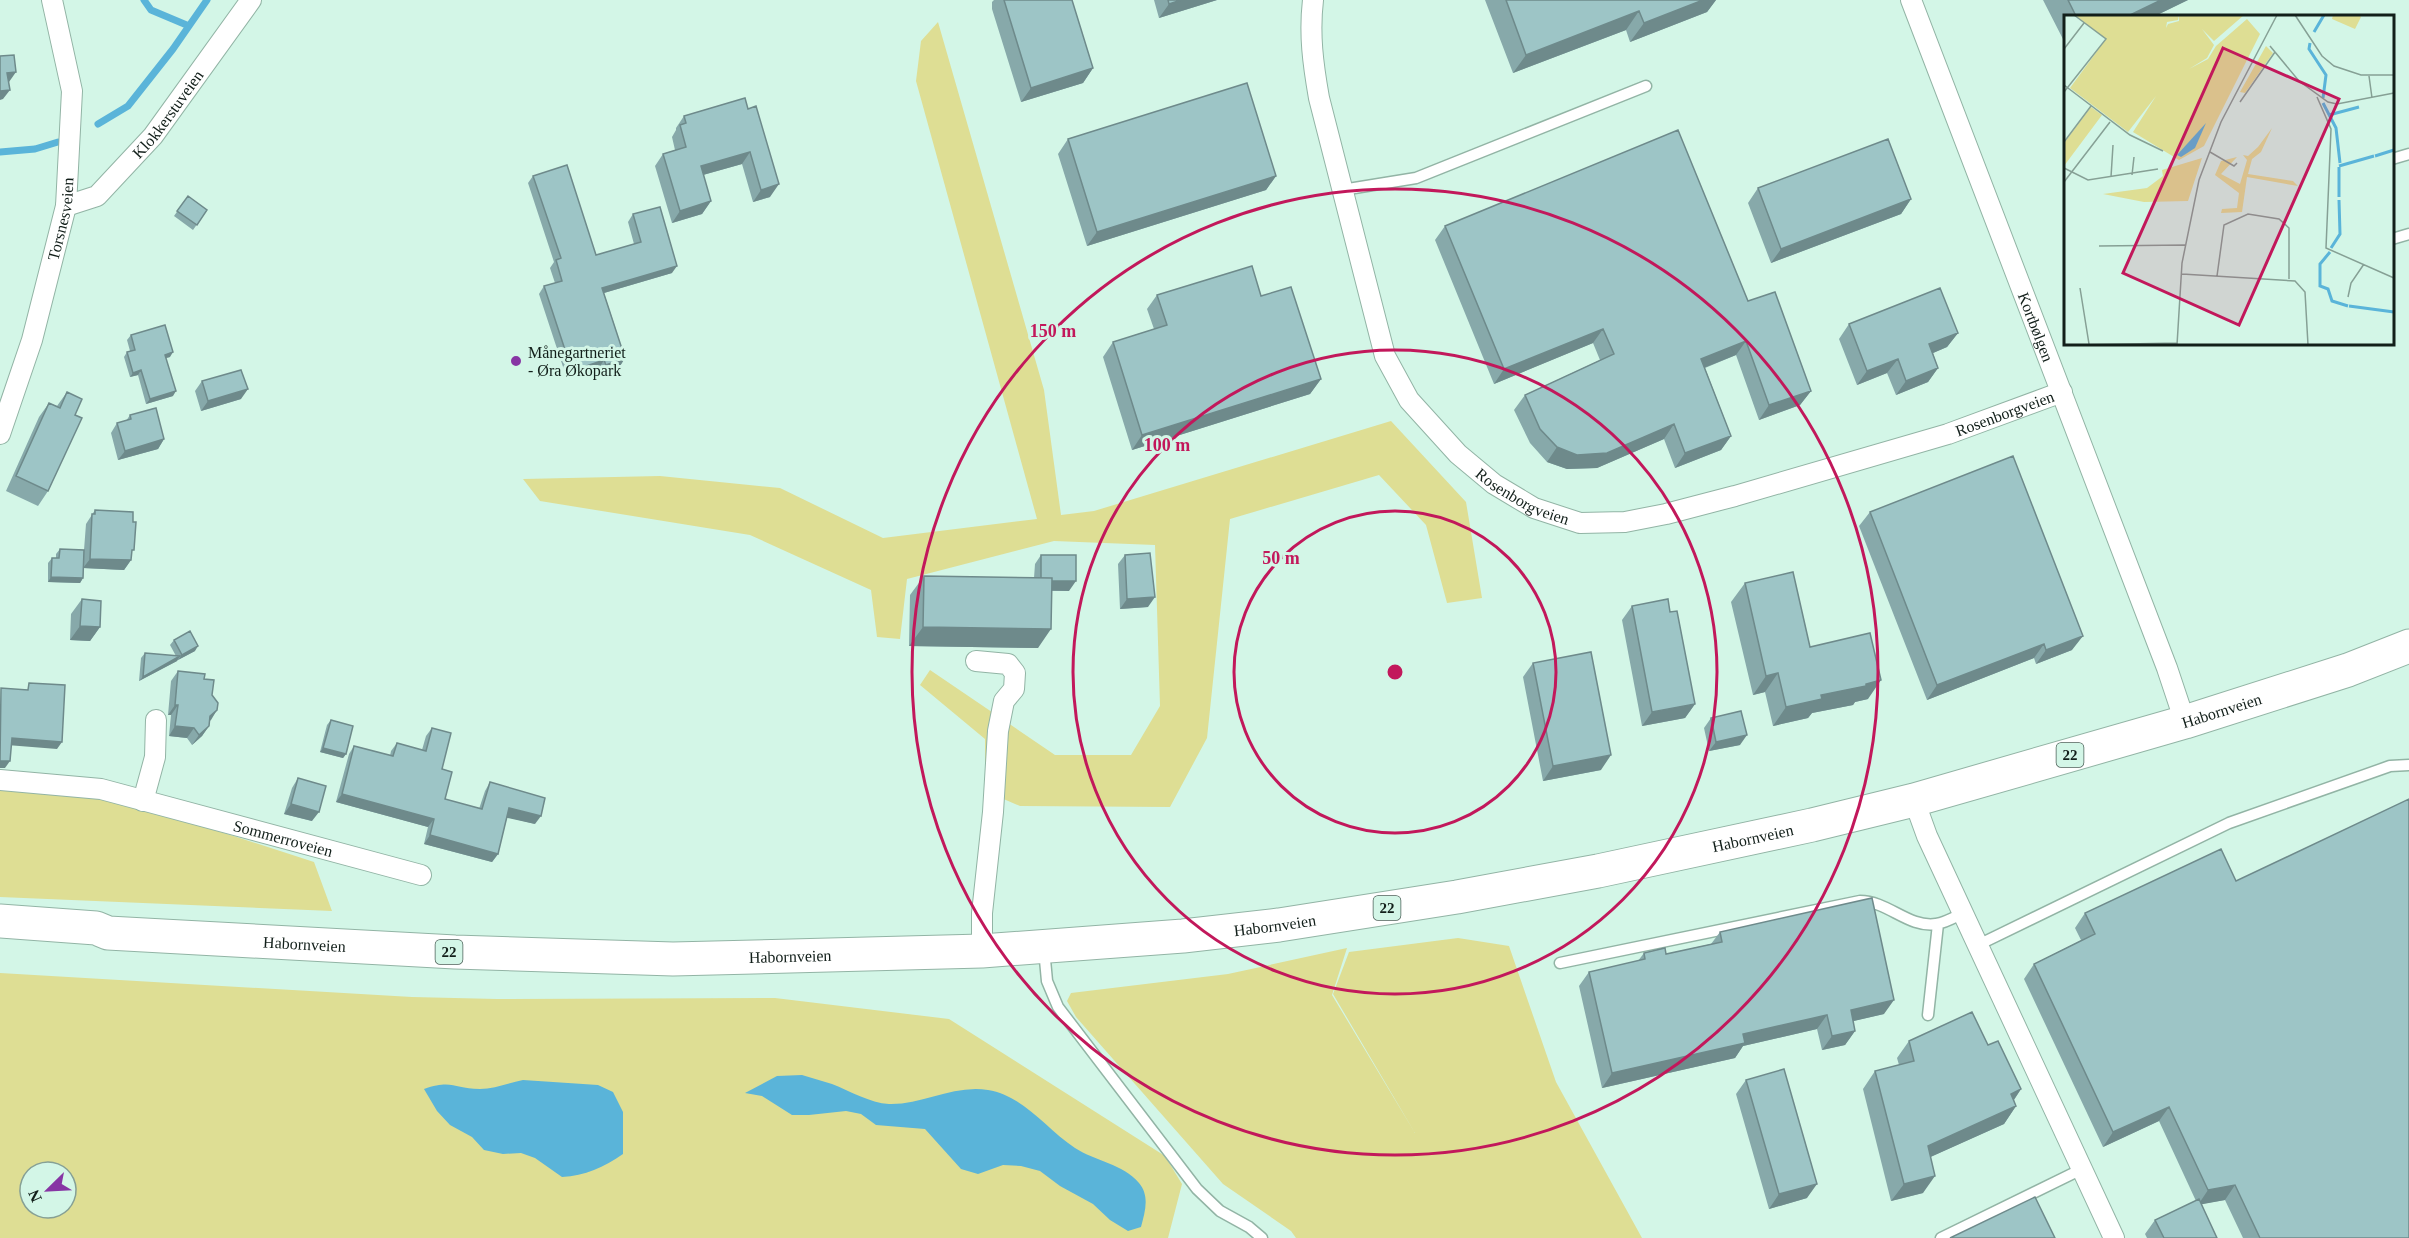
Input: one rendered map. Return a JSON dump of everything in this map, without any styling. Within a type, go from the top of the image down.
[{"type":"highway","name":"Habornveien","points":[[0,933],[97,936],[108,933],[455,952],[673,959],[982,951],[1103,940],[1183,936],[1279,925],[1457,897],[1714,847],[1914,800],[2185,722],[2348,670],[2409,646]]},
{"type":"highway","name":"Habornveien","points":[[0,921],[96,928],[108,933]]},
{"type":"street","name":"Torsnesveien","points":[[0,434],[32,339],[66,206],[72,91],[52,0]]},
{"type":"street","name":"Klokkerstuveien","points":[[66,206],[97,196],[153,136],[251,0]]},
{"type":"street","name":"Rosenborgveien","points":[[1313,0],[1310,29],[1311,58],[1319,98],[1385,356],[1409,400],[1458,454],[1494,484],[1534,508],[1580,522],[1625,522],[1735,496],[1948,434],[2062,392]]},
{"type":"street","name":"Kortbølgen","points":[[1911,0],[2167,668],[2185,722]]},
{"type":"street","points":[[976,661],[1008,664],[1015,673],[1014,689],[1004,701],[998,731],[993,812],[982,913],[982,951]]},
{"type":"street","points":[[143,801],[155,757],[156,720]]},
{"type":"street","name":"Sommerroveien","points":[[0,780],[101,789],[421,875]]},
{"type":"street","points":[[1914,800],[1927,836],[2114,1238]]},
{"type":"lane","points":[[1342,190],[1416,178],[1646,86]]},
{"type":"lane","points":[[2394,158],[2409,154]]},
{"type":"lane","points":[[2394,238],[2409,234]]},
{"type":"lane","points":[[1978,945],[2229,823],[2390,766],[2409,765]]},
{"type":"lane","points":[[1560,963],[1860,901],[1879,904],[1918,924],[1938,924],[1963,913]]},
{"type":"lane","points":[[1928,1015],[1938,924]]},
{"type":"lane","points":[[1044,947],[1047,981],[1058,1007],[1197,1189],[1220,1211],[1250,1227],[1262,1238]]},
{"type":"lane","points":[[1941,1238],[2082,1169]]},
{"type":"shaded area","points":[[938,22],[1044,390],[1061,515],[1094,511],[1391,421],[1466,502],[1482,598],[1447,603],[1426,525],[1379,475],[1230,519],[1207,738],[1170,807],[1020,806],[985,791],[985,739],[920,685],[930,670],[1055,755],[1131,755],[1160,706],[1155,545],[1054,541],[907,579],[900,639],[877,637],[871,590],[750,535],[540,501],[523,479],[660,476],[780,488],[883,538],[1037,519],[916,81],[921,41]]},
{"type":"shaded area","points":[[0,788],[119,799],[314,862],[332,911],[0,897]]},
{"type":"shaded area","points":[[1458,938],[1509,946],[1556,1082],[1642,1238],[1296,1238],[1291,1231],[1223,1184],[1076,1017],[1067,1001],[1071,993],[1228,974],[1347,948],[1332,995],[1415,1133],[1333,994],[1349,952]]},
{"type":"shaded area","points":[[0,973],[412,997],[775,998],[949,1019],[1165,1156],[1182,1184],[1168,1238],[0,1238]]},
{"type":"water","points":[[802,1075],[832,1084],[867,1099],[889,1104],[963,1090],[976,1089],[1001,1093],[1024,1106],[1075,1148],[1125,1171],[1139,1183],[1146,1199],[1141,1227],[1128,1231],[1110,1220],[1093,1204],[1060,1186],[1040,1171],[1021,1166],[1003,1165],[978,1174],[961,1169],[925,1129],[876,1125],[861,1114],[846,1111],[792,1115],[762,1096],[745,1093],[777,1076]]},
{"type":"water","points":[[523,1080],[598,1085],[613,1092],[623,1112],[623,1154],[594,1170],[562,1177],[535,1158],[521,1153],[503,1154],[484,1150],[472,1137],[450,1125],[437,1111],[424,1089],[448,1085],[485,1089]]},
{"type":"building","points":[[1004,0],[1072,0],[1093,68],[1031,88]]},
{"type":"building","points":[[1168,0],[1181,0],[1169,4]]},
{"type":"building","points":[[1506,0],[1703,0],[1644,23],[1639,11],[1526,55]]},
{"type":"building","points":[[2068,0],[2161,0],[2130,15],[2076,15]]},
{"type":"building","points":[[14,55],[16,72],[7,73],[10,90],[0,91],[0,56]]},
{"type":"building","points":[[1247,83],[1276,176],[1097,232],[1068,139]]},
{"type":"building","points":[[745,98],[748,109],[756,106],[779,184],[761,190],[750,152],[701,166],[711,201],[680,211],[663,154],[686,147],[680,125],[686,123],[684,116]]},
{"type":"building","points":[[1678,130],[1748,301],[1775,292],[1811,391],[1769,405],[1746,341],[1701,359],[1731,436],[1685,453],[1674,424],[1607,453],[1577,455],[1557,447],[1540,429],[1525,395],[1614,354],[1603,329],[1504,369],[1445,226]]},
{"type":"building","points":[[1888,139],[1911,199],[1781,249],[1758,188]]},
{"type":"building","points":[[567,165],[596,255],[641,242],[633,214],[660,207],[677,266],[602,288],[625,358],[606,365],[604,360],[572,371],[544,286],[562,281],[556,260],[561,258],[533,176]]},
{"type":"building","points":[[188,196],[207,210],[197,225],[177,211]]},
{"type":"building","points":[[1252,266],[1261,296],[1291,287],[1321,379],[1142,435],[1113,342],[1167,325],[1157,295]]},
{"type":"building","points":[[1940,288],[1958,333],[1929,344],[1938,368],[1906,381],[1898,359],[1867,371],[1849,324]]},
{"type":"building","points":[[165,325],[173,352],[165,355],[176,391],[150,399],[141,370],[133,373],[127,352],[135,350],[131,335]]},
{"type":"building","points":[[241,370],[248,389],[208,401],[202,381]]},
{"type":"building","points":[[67,392],[82,399],[75,415],[82,418],[48,491],[16,476],[49,403],[60,408]]},
{"type":"building","points":[[156,408],[164,439],[125,451],[117,423],[131,419],[130,415]]},
{"type":"building","points":[[2013,456],[2083,636],[2046,650],[2044,644],[1937,685],[1870,512]]},
{"type":"building","points":[[95,510],[133,512],[133,522],[136,522],[131,560],[90,559],[92,514],[95,514]]},
{"type":"building","points":[[60,549],[84,550],[83,578],[51,577],[52,558],[59,558]]},
{"type":"building","points":[[1150,553],[1155,597],[1127,599],[1125,555]]},
{"type":"building","points":[[1041,555],[1076,555],[1076,581],[1052,581],[1052,578],[1041,578]]},
{"type":"building","points":[[1793,572],[1810,647],[1870,633],[1881,680],[1866,684],[1866,686],[1821,695],[1822,699],[1786,707],[1778,673],[1766,676],[1745,583]]},
{"type":"building","points":[[924,576],[1052,578],[1051,629],[923,627]]},
{"type":"building","points":[[82,599],[101,601],[100,627],[80,626]]},
{"type":"building","points":[[1668,599],[1670,612],[1677,611],[1695,704],[1652,712],[1632,606]]},
{"type":"building","points":[[190,631],[198,646],[182,655],[174,640]]},
{"type":"building","points":[[1591,652],[1611,755],[1553,766],[1533,663]]},
{"type":"building","points":[[145,653],[180,656],[143,677]]},
{"type":"building","points":[[178,671],[205,674],[204,679],[214,680],[212,695],[218,703],[217,710],[210,716],[209,726],[199,735],[194,728],[175,726],[178,705],[175,705]]},
{"type":"building","points":[[29,683],[65,685],[62,742],[12,738],[10,761],[0,761],[1,688],[28,690]]},
{"type":"building","points":[[1741,711],[1747,735],[1716,742],[1711,718]]},
{"type":"building","points":[[331,720],[353,726],[346,754],[323,748]]},
{"type":"building","points":[[432,728],[451,733],[442,769],[452,772],[445,799],[482,809],[490,782],[545,798],[541,816],[509,808],[498,854],[430,835],[434,819],[342,794],[354,746],[393,756],[397,743],[426,751]]},
{"type":"building","points":[[298,778],[326,786],[319,812],[291,804]]},
{"type":"building","points":[[2409,799],[2409,1238],[2260,1238],[2235,1185],[2208,1190],[2169,1107],[2113,1132],[2034,964],[2095,934],[2085,913],[2221,849],[2236,881]]},
{"type":"building","points":[[1872,898],[1894,1000],[1851,1010],[1855,1031],[1832,1036],[1827,1015],[1743,1034],[1745,1043],[1612,1073],[1589,972],[1645,959],[1644,953],[1665,948],[1666,954],[1722,942],[1720,932]]},
{"type":"building","points":[[1972,1012],[1988,1045],[1998,1041],[2021,1089],[2011,1094],[2016,1106],[1928,1146],[1935,1176],[1904,1184],[1875,1071],[1914,1061],[1909,1041]]},
{"type":"building","points":[[1784,1069],[1817,1184],[1779,1194],[1746,1080]]},
{"type":"building","points":[[2035,1197],[2055,1238],[1950,1238]]},
{"type":"building","points":[[2199,1199],[2217,1238],[2164,1238],[2155,1220]]},
{"type":"waterway","points":[[144,0],[151,10],[189,26]]},
{"type":"waterway","points":[[98,124],[128,106],[173,49],[207,0]]},
{"type":"waterway","points":[[0,152],[35,149],[58,142]]},
{"type":"place","name":"Månegartneriet - Øra Økopark","points":[[516,361]]}]
